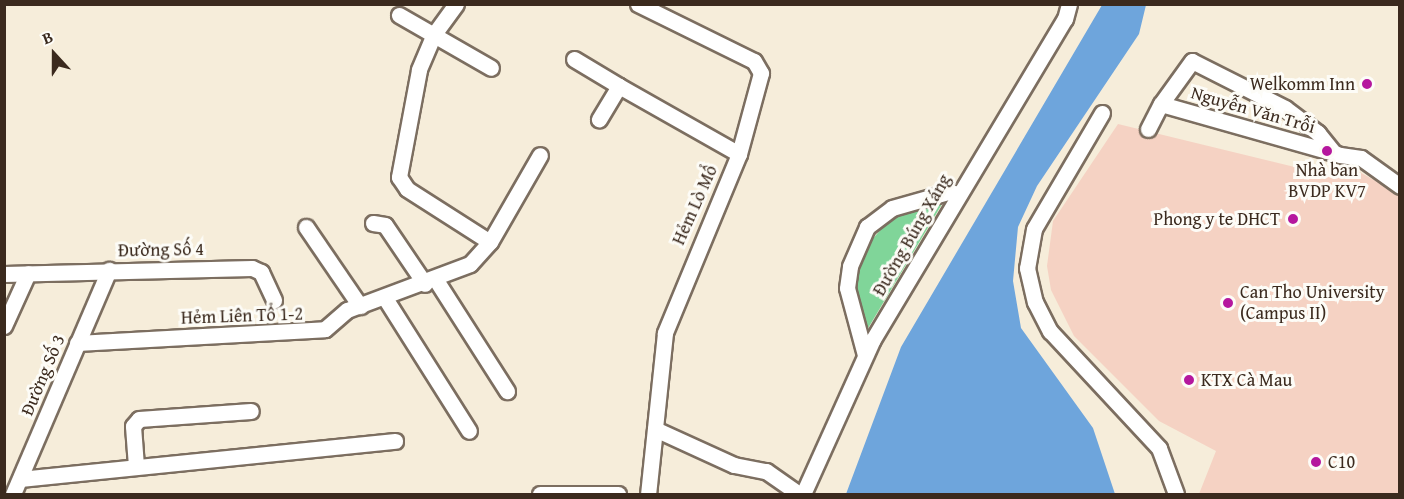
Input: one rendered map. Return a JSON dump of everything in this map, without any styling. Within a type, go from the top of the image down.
[{"type":"street","points":[[456,4],[434,34],[412,91],[399,177],[407,189],[490,242]]},
{"type":"street","name":"Hẻm Lò Mổ","points":[[638,4],[759,66],[758,97],[739,154],[665,333],[648,495]]},
{"type":"street","name":"Đường Búng Xáng","points":[[801,495],[865,355],[1065,19],[1069,4]]},
{"type":"street","points":[[399,15],[491,68]]},
{"type":"street","points":[[574,59],[739,154]]},
{"type":"street","name":"Nguyễn Văn Trỗi","points":[[1148,129],[1161,104],[1192,61],[1285,108],[1318,133],[1334,153]]},
{"type":"street","points":[[598,119],[619,86]]},
{"type":"street","name":"Nguyễn Văn Trỗi","points":[[1161,104],[1334,153],[1361,158],[1400,186]]},
{"type":"street","points":[[1102,113],[1034,230],[1027,268],[1050,331],[1159,448],[1176,495]]},
{"type":"street","name":"Hẻm Liên Tổ 1-2","points":[[77,343],[317,332],[360,306],[431,282],[470,264],[490,242],[540,155]]},
{"type":"street","points":[[865,355],[847,288],[853,258],[867,227],[892,208],[948,192],[959,194]]},
{"type":"street","points":[[373,223],[386,225],[431,282],[507,391]]},
{"type":"street","points":[[306,227],[360,306]]},
{"type":"street","name":"Đường Số 4","points":[[28,273],[252,268],[264,276],[274,300]]},
{"type":"street","name":"Đường Số 3","points":[[13,495],[109,270]]},
{"type":"street","points":[[4,274],[28,273],[4,326]]},
{"type":"street","points":[[385,298],[469,431]]},
{"type":"street","points":[[136,466],[133,429],[139,418],[251,411]]},
{"type":"street","points":[[655,429],[739,467],[766,471],[801,495]]},
{"type":"street","points":[[20,479],[395,441]]},
{"type":"street","points":[[540,495],[618,495]]},
{"type":"shaded area","name":"Can Tho University (Campus II)","points":[[1118,124],[1340,178],[1347,165],[1399,194],[1399,494],[1199,494],[1216,451],[1159,421],[1074,336],[1051,290],[1047,266],[1053,221]]},
{"type":"green space","points":[[945,199],[864,335],[853,287],[858,256],[894,214]]},
{"type":"water","points":[[1102,5],[1146,5],[1139,34],[1037,186],[1018,227],[1013,281],[1021,328],[1093,428],[1115,494],[846,494],[901,347]]},
{"type":"place","name":"Welkomm Inn","points":[[1367,84]]},
{"type":"place","name":"Nhà ban BVDP KV7","points":[[1327,151]]},
{"type":"place","name":"Phong y te DHCT","points":[[1293,219]]},
{"type":"place","name":"Can Tho University (Campus II)","points":[[1228,303]]},
{"type":"place","name":"KTX Cà Mau","points":[[1189,380]]},
{"type":"place","name":"C10","points":[[1316,462]]}]
